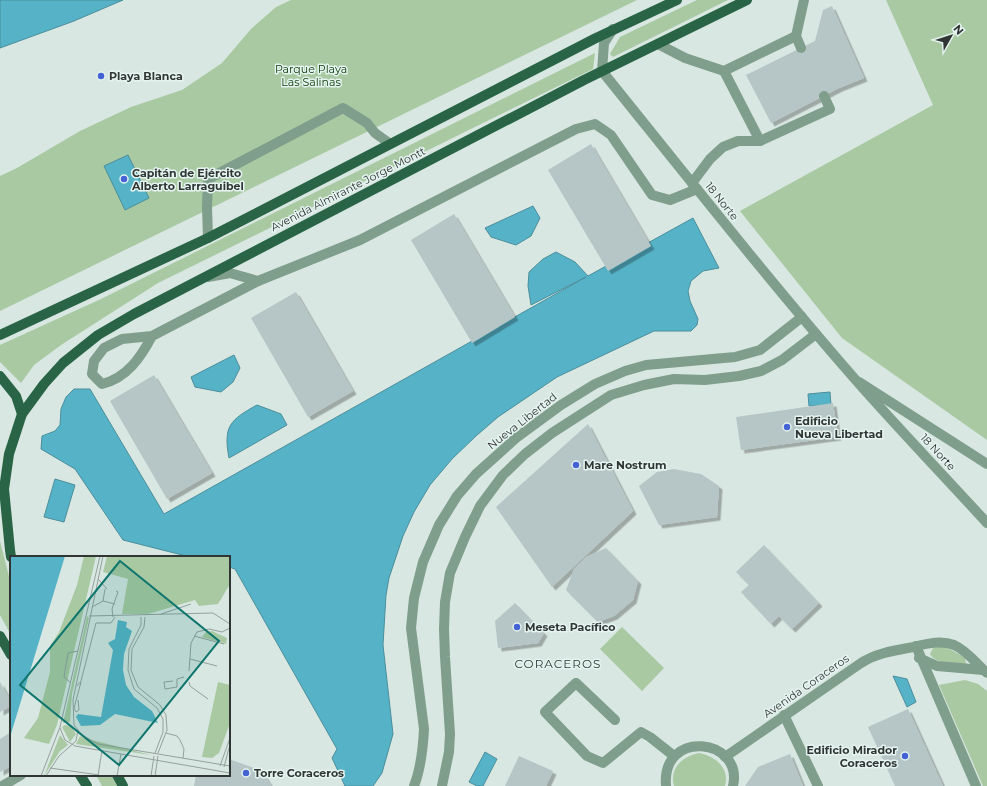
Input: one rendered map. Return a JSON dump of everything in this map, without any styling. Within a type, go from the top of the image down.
[{"type":"main road","name":"Avenida Almirante Jorge Montt","points":[[0,335],[208,238],[613,29],[677,0]]},
{"type":"main road","name":"Avenida Almirante Jorge Montt","points":[[12,556],[4,489],[9,454],[22,414],[58,368],[98,335],[204,277],[602,72],[747,0]]},
{"type":"main road","points":[[0,376],[16,396],[22,414]]},
{"type":"main road","points":[[0,462],[9,454]]},
{"type":"main road","points":[[0,636],[6,652]]},
{"type":"main road","points":[[81,776],[86,786]]},
{"type":"main road","points":[[118,776],[123,786]]},
{"type":"street","points":[[801,48],[796,36],[804,0]]},
{"type":"street","points":[[602,72],[604,43],[613,29]]},
{"type":"street","points":[[724,71],[796,36]]},
{"type":"street","points":[[658,44],[685,58],[724,71],[760,141]]},
{"type":"street","name":"18 Norte","points":[[602,72],[761,269],[816,334],[855,379],[987,523]]},
{"type":"street","points":[[152,336],[143,354],[131,368],[113,381],[102,384],[92,374],[94,361],[104,348],[122,339],[152,336],[258,281],[360,240],[576,129],[595,124],[611,135],[652,195],[670,200],[694,186],[710,159],[723,147],[738,141],[760,141],[830,109],[824,96]]},
{"type":"street","points":[[208,238],[206,207],[208,179],[343,108],[367,123],[375,133],[389,144]]},
{"type":"street","points":[[204,277],[230,273],[258,281]]},
{"type":"street","name":"Nueva Libertad","points":[[414,786],[420,765],[424,730],[411,628],[414,598],[423,562],[436,532],[457,496],[476,474],[516,438],[561,405],[595,384],[625,371],[646,365],[735,357],[760,350],[802,317]]},
{"type":"street","points":[[442,786],[449,752],[450,734],[444,629],[445,602],[450,574],[480,506],[503,475],[525,454],[552,433],[611,395],[644,385],[674,379],[705,380],[739,376],[761,371],[782,360],[816,334]]},
{"type":"street","name":"18 Norte","points":[[855,379],[987,464]]},
{"type":"street","name":"Avenida Coraceros","points":[[725,757],[868,658],[892,650],[936,642],[952,645],[965,652],[985,672]]},
{"type":"street","points":[[911,647],[922,660],[976,786]]},
{"type":"street","name":"Avenida Coraceros","points":[[922,660],[937,666],[985,672]]},
{"type":"street","points":[[615,720],[576,683],[545,712],[587,756],[603,762],[641,732],[650,737],[674,756]]},
{"type":"street","points":[[784,715],[818,786]]},
{"type":"street","points":[[666,786],[665,776],[668,765],[674,756],[683,749],[694,746],[706,746],[716,750],[725,757],[731,765],[734,774],[733,786]]},
{"type":"street","points":[[2,786],[19,776]]},
{"type":"green space","name":"Parque Playa Las Salinas","points":[[291,0],[637,0],[0,311],[0,176],[17,168],[80,131],[131,107],[182,90],[222,63],[251,29],[276,7]]},
{"type":"green space","points":[[697,0],[728,0],[613,57],[610,54],[620,37]]},
{"type":"green space","points":[[886,0],[987,0],[987,440],[842,338],[740,211],[933,105]]},
{"type":"green space","points":[[595,53],[593,69],[158,283],[61,345],[34,365],[21,383],[0,362],[0,345],[101,299]]},
{"type":"green space","points":[[0,541],[10,580],[10,633],[0,615]]},
{"type":"green space","points":[[622,627],[664,668],[642,691],[600,649]]},
{"type":"green space","points":[[936,646],[948,649],[962,656],[965,658],[965,665],[946,663],[936,660],[930,654]]},
{"type":"green space","points":[[965,680],[978,684],[987,691],[987,786],[983,786],[939,685]]},
{"type":"green space","points":[[699,753],[711,757],[720,764],[725,774],[725,786],[674,786],[673,780],[675,768],[683,760]]},
{"type":"green space","points":[[97,776],[112,776],[117,786],[102,786]]},
{"type":"water","points":[[0,0],[123,0],[74,21],[0,48]]},
{"type":"water","points":[[128,155],[149,198],[125,210],[104,166]]},
{"type":"water","points":[[533,206],[540,218],[531,236],[516,245],[491,237],[485,228]]},
{"type":"water","points":[[693,218],[719,268],[703,271],[691,281],[688,291],[690,301],[698,319],[697,325],[691,331],[654,331],[557,377],[498,417],[452,459],[430,485],[414,512],[403,536],[389,578],[386,595],[383,645],[393,734],[382,773],[373,786],[345,786],[332,758],[337,749],[235,569],[230,567],[230,556],[186,556],[123,540],[75,469],[41,449],[42,436],[55,431],[60,425],[61,409],[66,397],[74,389],[90,389],[164,514],[586,277],[531,305],[528,286],[529,272],[543,259],[556,252],[575,262],[588,276]]},
{"type":"water","points":[[234,355],[240,368],[233,382],[221,392],[195,387],[191,377]]},
{"type":"water","points":[[830,392],[831,405],[809,406],[808,394]]},
{"type":"water","points":[[257,405],[281,414],[287,425],[229,458],[227,438],[231,425],[240,415]]},
{"type":"water","points":[[55,479],[75,485],[64,522],[44,517]]},
{"type":"water","points":[[893,676],[907,679],[916,702],[907,707]]},
{"type":"water","points":[[485,752],[497,759],[483,786],[477,786],[469,782]]},
{"type":"building","points":[[832,6],[864,78],[839,88],[771,123],[746,75],[815,41],[823,10]]},
{"type":"building","points":[[591,144],[651,246],[608,271],[548,170]]},
{"type":"building","points":[[454,214],[515,317],[472,343],[411,240]]},
{"type":"building","points":[[296,292],[353,391],[308,417],[251,318]]},
{"type":"building","points":[[154,375],[212,473],[167,499],[110,401]]},
{"type":"building","name":"Edificio Nueva Libertad","points":[[833,403],[838,437],[741,450],[736,417]]},
{"type":"building","name":"Mare Nostrum","points":[[588,424],[633,511],[552,587],[496,507]]},
{"type":"building","points":[[674,469],[701,474],[719,486],[717,517],[659,525],[639,486],[657,472]]},
{"type":"building","points":[[764,545],[819,603],[792,629],[779,616],[771,624],[741,592],[749,585],[736,572]]},
{"type":"building","points":[[606,548],[638,581],[633,600],[614,616],[598,622],[566,590],[574,569],[586,557]]},
{"type":"building","name":"Meseta Pacífico","points":[[515,603],[544,633],[538,643],[498,648],[495,621]]},
{"type":"building","points":[[0,682],[10,700],[10,707],[0,712]]},
{"type":"building","name":"Edificio Mirador Coraceros","points":[[908,709],[943,786],[895,786],[868,727]]},
{"type":"building","points":[[10,733],[10,767],[0,772],[0,739]]},
{"type":"building","points":[[790,754],[803,786],[745,786],[758,767]]},
{"type":"building","points":[[519,756],[553,771],[546,786],[505,786]]},
{"type":"building","name":"Torre Coraceros","points":[[230,759],[262,771],[271,786],[194,786],[196,776],[230,776]]},
{"type":"place","name":"Playa Blanca","points":[[101,76]]},
{"type":"place","name":"Capitán de Ejército Alberto Larraguibel","points":[[124,179]]},
{"type":"place","name":"Edificio Nueva Libertad","points":[[787,427]]},
{"type":"place","name":"Mare Nostrum","points":[[576,465]]},
{"type":"place","name":"Meseta Pacífico","points":[[517,627]]},
{"type":"place","name":"Edificio Mirador Coraceros","points":[[905,756]]},
{"type":"place","name":"Torre Coraceros","points":[[246,773]]},
{"type":"district","name":"CORACEROS","points":[[558,664]]}]
